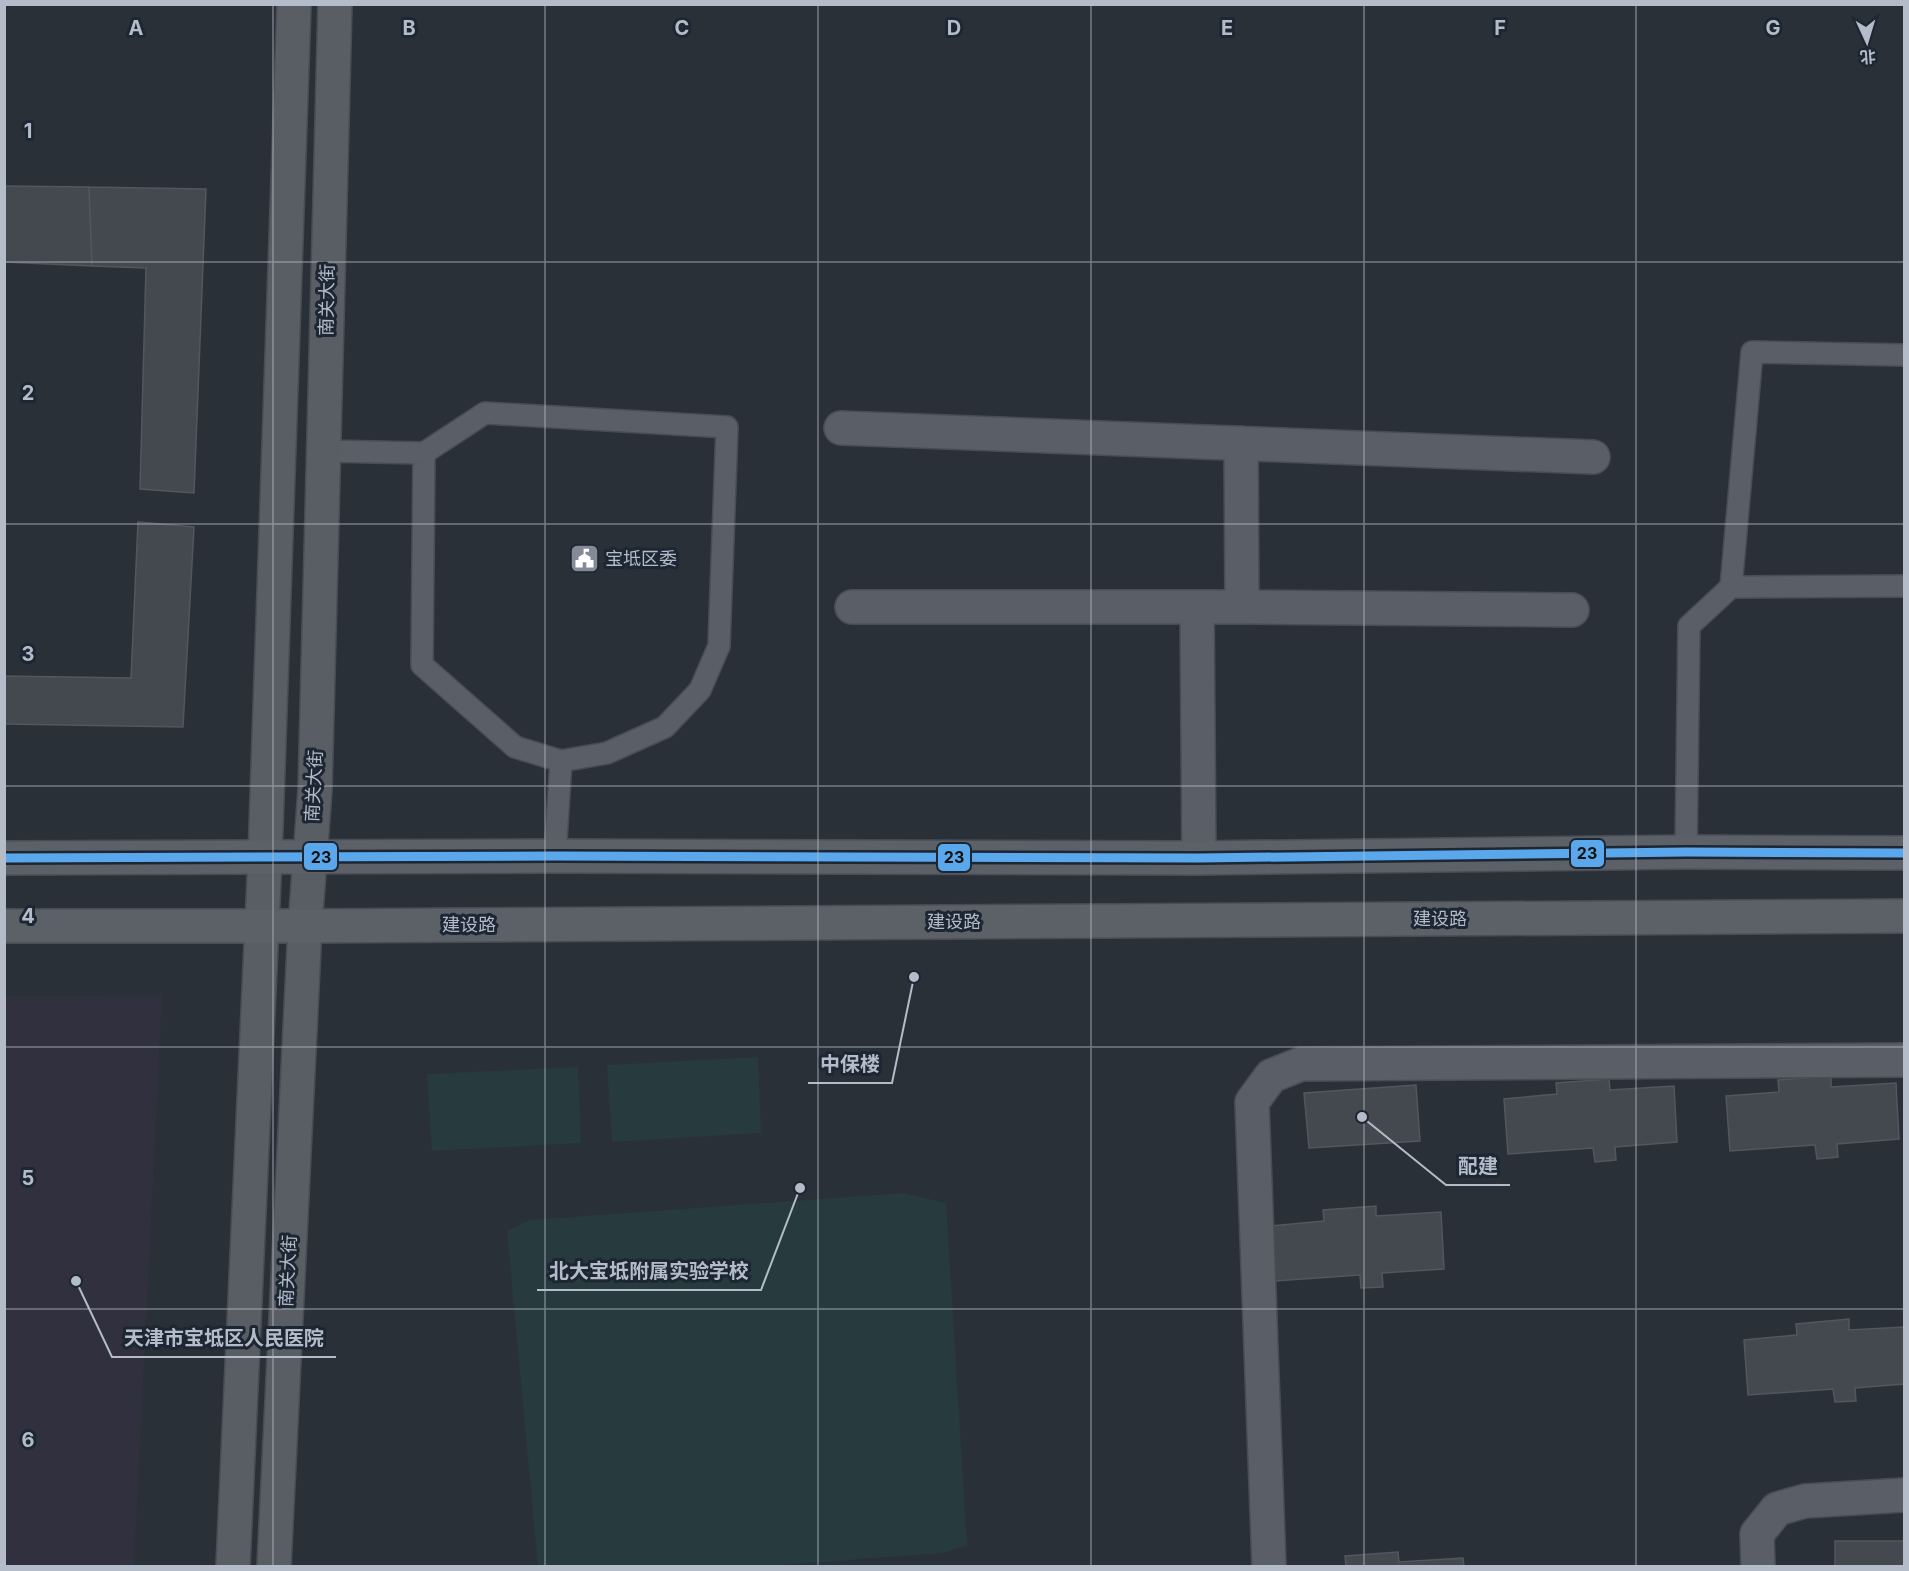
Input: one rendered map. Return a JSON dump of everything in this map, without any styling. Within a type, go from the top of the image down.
[{"type":"main road","points":[[233,1566],[265,857],[294,4]]},
{"type":"main road","name":"南关大街","points":[[274,1566],[305,926],[315,790],[335,4]]},
{"type":"main road","points":[[4,858],[309,856],[1199,858],[1686,852],[1905,853]]},
{"type":"main road","name":"建设路","points":[[4,926],[1905,916]]},
{"type":"street","points":[[841,428],[1593,457]]},
{"type":"street","points":[[1241,443],[1242,607]]},
{"type":"street","points":[[852,607],[1572,610]]},
{"type":"street","points":[[1197,608],[1199,858]]},
{"type":"street","points":[[1269,1566],[1252,1102],[1271,1076],[1301,1064],[1905,1060]]},
{"type":"street","points":[[1758,1566],[1757,1534],[1777,1509],[1805,1501],[1905,1495]]},
{"type":"lane","points":[[1686,852],[1689,626],[1731,586],[1752,352],[1905,355]]},
{"type":"lane","points":[[323,451],[424,453],[485,413],[727,428],[719,646],[700,690],[665,727],[607,753],[561,760],[515,747],[422,665],[424,453]]},
{"type":"lane","points":[[1731,586],[1905,586]]},
{"type":"lane","points":[[555,856],[561,760]]},
{"type":"shaded area","points":[[162,995],[134,1566],[5,1566],[5,996]]},
{"type":"green space","points":[[758,1057],[761,1133],[612,1142],[607,1065]]},
{"type":"green space","points":[[578,1067],[581,1143],[432,1151],[427,1074]]},
{"type":"green space","points":[[903,1193],[946,1203],[967,1545],[943,1553],[768,1566],[538,1566],[507,1231],[530,1220]]},
{"type":"building","points":[[4,186],[89,187],[92,266],[4,262]]},
{"type":"building","points":[[89,187],[206,189],[194,493],[140,489],[146,268],[92,266]]},
{"type":"building","points":[[138,522],[194,527],[183,727],[4,724],[4,676],[131,678]]},
{"type":"building","points":[[1831,1076],[1831,1087],[1896,1083],[1899,1139],[1837,1144],[1838,1157],[1817,1159],[1815,1145],[1730,1151],[1726,1096],[1779,1092],[1778,1080]]},
{"type":"building","points":[[1609,1079],[1610,1090],[1674,1086],[1677,1142],[1615,1147],[1616,1160],[1595,1162],[1593,1148],[1508,1154],[1504,1099],[1557,1094],[1556,1083]]},
{"type":"building","points":[[1416,1085],[1420,1141],[1309,1148],[1304,1093]]},
{"type":"building","points":[[1376,1206],[1376,1216],[1441,1212],[1444,1269],[1382,1273],[1383,1287],[1361,1288],[1360,1275],[1275,1281],[1271,1226],[1324,1221],[1323,1210]]},
{"type":"building","points":[[1849,1319],[1849,1330],[1904,1327],[1904,1384],[1855,1388],[1856,1401],[1835,1402],[1833,1389],[1748,1395],[1744,1340],[1797,1335],[1796,1324]]},
{"type":"building","points":[[1835,1541],[1904,1541],[1904,1566],[1835,1566]]},
{"type":"building","points":[[1398,1552],[1399,1562],[1463,1558],[1464,1566],[1346,1566],[1345,1556]]},
{"type":"transit line","name":"23","points":[[4,858],[555,856],[1199,858],[1686,852],[1904,853]]},
{"type":"place","name":"宝坻区委","points":[[584,559]]},
{"type":"place","name":"中保楼","points":[[914,977]]},
{"type":"place","name":"配建","points":[[1362,1117]]},
{"type":"place","name":"北大宝坻附属实验学校","points":[[800,1188]]},
{"type":"place","name":"天津市宝坻区人民医院","points":[[76,1281]]}]
